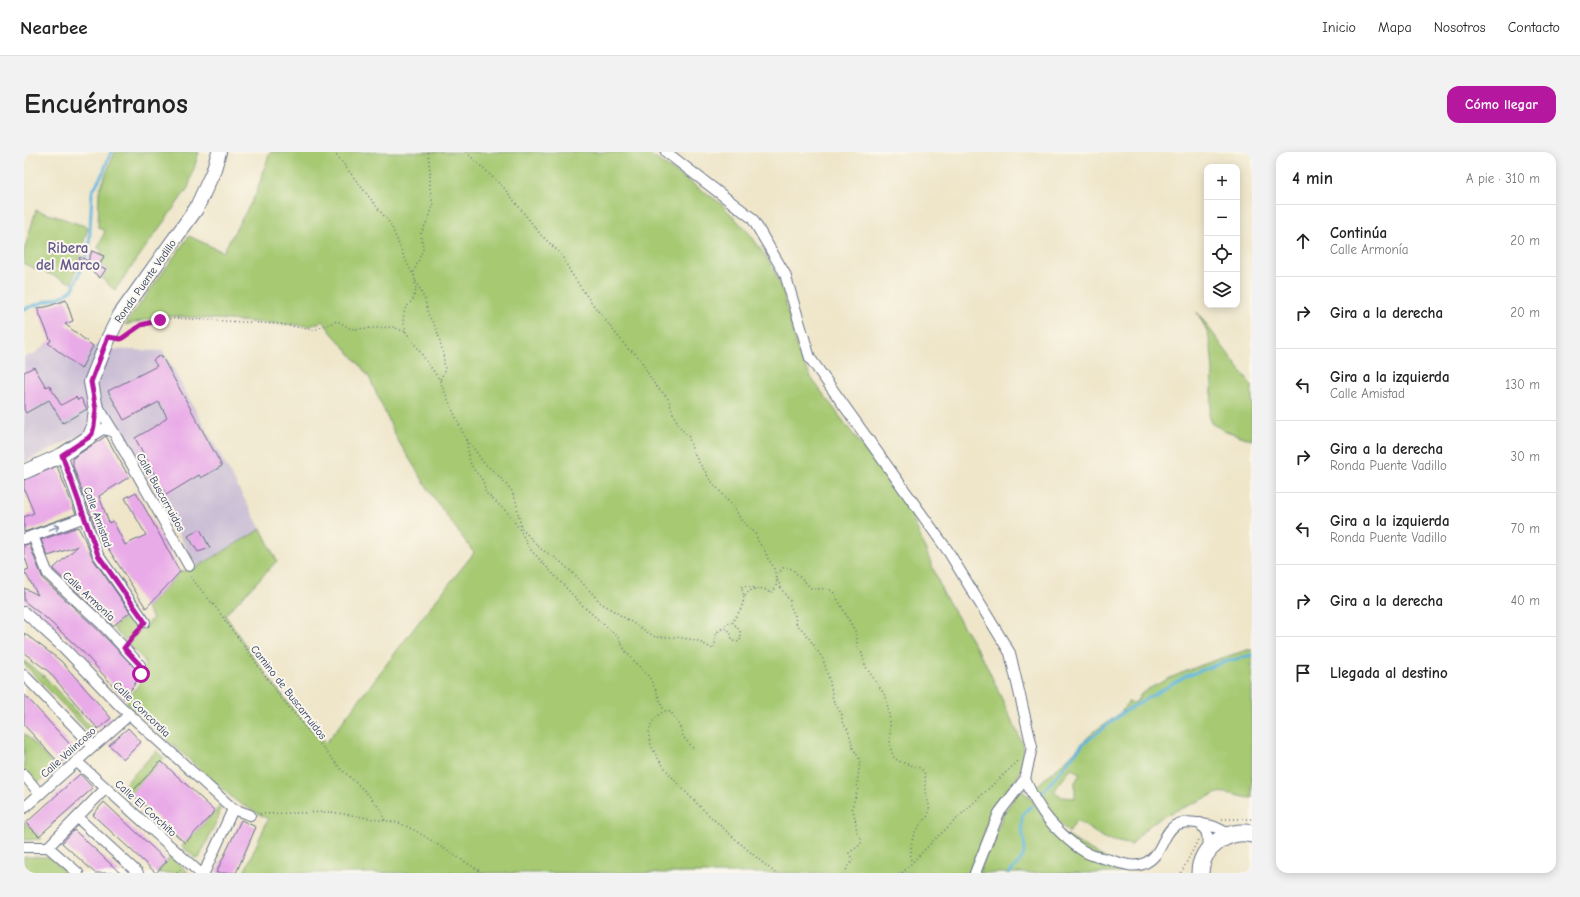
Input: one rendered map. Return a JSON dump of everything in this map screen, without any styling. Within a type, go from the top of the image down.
[{"type":"highway","points":[[1200,872],[1203,860],[1208,851],[1218,841],[1230,835],[1239,833],[1252,834]]},
{"type":"main road","name":"Ronda Puente Vadillo","points":[[88,438],[94,426],[96,409],[91,382],[108,337],[120,315],[196,209],[214,172],[220,152]]},
{"type":"main road","points":[[24,472],[62,455],[88,438]]},
{"type":"street","points":[[666,152],[752,218],[785,274],[810,358],[948,551],[1010,654],[1032,747],[1025,779],[999,813],[975,873]]},
{"type":"street","name":"Calle Buscarruidos","points":[[94,400],[189,566]]},
{"type":"street","points":[[88,438],[103,429],[113,431]]},
{"type":"street","name":"Calle Amistad","points":[[62,455],[98,555],[145,622]]},
{"type":"street","points":[[29,537],[85,517]]},
{"type":"street","name":"Calle Armonía","points":[[29,537],[48,574],[102,624],[140,665]]},
{"type":"street","name":"Calle Concordia","points":[[24,612],[64,648],[120,706],[233,809],[250,815]]},
{"type":"street","points":[[24,675],[93,746]]},
{"type":"street","name":"Calle Valincoso","points":[[24,808],[130,715]]},
{"type":"street","name":"Calle El Corchito","points":[[76,761],[200,873]]},
{"type":"street","points":[[24,775],[40,794]]},
{"type":"street","points":[[1025,779],[1039,807],[1080,849],[1090,854],[1122,864],[1133,866],[1142,864],[1154,857],[1171,828],[1188,821],[1222,829],[1230,835]]},
{"type":"street","points":[[24,848],[48,847],[106,788]]},
{"type":"street","points":[[204,873],[233,809]]},
{"type":"street","points":[[78,818],[138,873]]},
{"type":"street","points":[[1200,823],[1207,833],[1208,851]]},
{"type":"street","points":[[48,847],[78,873]]},
{"type":"path","points":[[334,152],[391,224],[404,257],[425,300],[428,314],[437,330],[443,353],[445,370],[440,380]]},
{"type":"path","points":[[428,152],[430,189],[433,205],[429,218],[422,228],[421,233],[423,249],[414,269],[416,290],[403,315],[406,332],[440,380],[466,440],[469,459],[473,468],[484,481],[485,492],[509,514],[520,530],[529,548],[584,607],[618,638],[626,652],[649,677],[664,711]]},
{"type":"path","points":[[466,152],[504,188],[541,235],[562,254],[572,274],[591,302],[628,349],[634,352],[644,365],[654,384],[668,399],[670,407],[683,432],[689,437],[690,444],[698,461],[706,471],[708,477],[737,512],[740,519],[752,529],[759,543],[764,548],[782,590],[790,601],[790,606],[795,616],[796,623],[807,635],[823,659],[830,682],[833,700],[842,715],[842,722],[848,730],[853,748],[860,760],[857,784],[858,789],[852,807],[857,832],[861,838],[861,844],[849,853],[853,861],[848,866],[845,873]]},
{"type":"path","points":[[108,337],[121,339],[141,325],[173,318],[280,324],[314,330],[337,321],[351,329],[393,327],[406,332]]},
{"type":"path","points":[[466,440],[483,462],[499,476],[512,491],[520,516],[521,528],[542,550],[556,558],[601,604],[655,637],[675,637],[696,640],[712,649],[715,646],[716,634],[733,620],[740,611],[745,596],[749,591],[755,588]]},
{"type":"path","name":"Camino de Buscarruidos","points":[[189,566],[192,579],[218,609],[286,704],[341,769],[366,792],[381,810],[385,821]]},
{"type":"path","points":[[745,596],[741,587],[743,586],[764,589],[770,593],[777,585],[777,575],[781,570],[788,567],[812,588],[826,588],[834,593],[858,638],[857,648],[860,651],[866,667],[886,697],[890,721],[890,746],[893,756],[900,762],[920,768],[924,772],[925,793],[928,798],[930,810],[925,820],[917,828],[914,836],[911,863]]},
{"type":"path","points":[[720,630],[724,628],[728,630],[731,633],[732,642],[740,642],[741,633],[738,627],[732,622],[733,620]]},
{"type":"path","points":[[124,648],[145,622]]},
{"type":"path","points":[[120,706],[141,674],[140,665]]},
{"type":"path","points":[[693,748],[684,738],[679,725],[670,712],[664,711],[656,717],[649,728],[649,738],[655,755],[678,784],[775,873]]},
{"type":"path","points":[[902,873],[931,842],[1032,747]]},
{"type":"path","points":[[250,815],[332,812],[400,823],[416,831],[479,872],[483,873]]},
{"type":"path","points":[[1220,819],[1252,819]]},
{"type":"path","points":[[1181,873],[1199,835]]},
{"type":"shaded area","points":[[68,326],[93,346],[103,349],[163,351],[261,529],[197,567],[120,429],[83,434],[24,462],[24,356],[33,355]]},
{"type":"green space","points":[[115,152],[199,152],[188,188],[115,290],[102,279],[108,269],[100,265],[104,256],[100,254],[102,250],[98,248],[105,231],[98,228],[99,191]]},
{"type":"green space","points":[[270,152],[646,152],[719,202],[750,234],[772,266],[783,293],[799,355],[812,379],[910,511],[943,593],[985,662],[1023,745],[1024,755],[1020,771],[988,823],[970,873],[244,873],[268,819],[236,801],[126,703],[142,677],[145,666],[144,660],[113,628],[132,612],[145,627],[153,618],[146,608],[180,572],[197,567],[261,529],[277,561],[225,615],[284,698],[311,729],[326,743],[428,610],[474,553],[434,498],[397,439],[369,377],[323,321],[310,326],[172,316],[148,319],[125,325],[189,236],[223,252],[256,194]]},
{"type":"green space","points":[[36,210],[88,227],[72,283],[24,264],[24,251]]},
{"type":"green space","points":[[1197,312],[1252,386],[1252,440],[1226,431],[1212,424],[1209,415],[1213,372],[1211,347],[1207,331]]},
{"type":"green space","points":[[1247,650],[1252,650],[1252,798],[1226,793],[1212,795],[1168,814],[1152,823],[1132,845],[1105,839],[1076,820],[1069,833],[1059,823],[1050,812],[1035,788],[1084,741],[1096,730],[1118,715],[1128,702],[1133,703],[1137,701],[1141,693],[1206,663]],"holes":[[[1072,767],[1080,774],[1075,782],[1075,798],[1062,797],[1054,791]]]},
{"type":"green space","points":[[24,661],[44,676],[94,731],[90,733],[88,731],[24,664]]},
{"type":"green space","points":[[24,733],[55,767],[36,785],[24,771]]},
{"type":"green space","points":[[156,751],[164,758],[129,796],[121,788]]},
{"type":"green space","points":[[1018,792],[1023,792],[1030,797],[1049,826],[1121,867],[1120,873],[979,873],[1004,813]]},
{"type":"green space","points":[[219,807],[219,816],[199,858],[195,858],[182,846]]},
{"type":"green space","points":[[24,821],[42,839],[24,840]]},
{"type":"green space","points":[[24,857],[50,857],[67,873],[24,873]]},
{"type":"green space","points":[[171,857],[189,873],[156,873]]},
{"type":"building","points":[[92,251],[104,256],[99,266],[106,269],[100,278],[79,259],[80,257],[88,261]]},
{"type":"building","points":[[66,300],[73,321],[65,324],[93,346],[81,369],[48,343],[51,341],[37,308],[46,307]]},
{"type":"building","points":[[161,355],[222,466],[201,478],[199,475],[166,495],[135,438],[159,424],[167,417],[159,402],[124,420],[108,391],[157,366],[153,360]]},
{"type":"building","points":[[34,367],[46,387],[49,385],[61,405],[76,397],[78,400],[81,398],[87,409],[63,423],[49,400],[26,413],[24,409],[24,372]]},
{"type":"building","points":[[106,436],[129,477],[99,496],[109,523],[113,521],[125,545],[146,535],[125,498],[136,492],[180,572],[146,608],[97,531],[73,466],[73,458]]},
{"type":"building","points":[[57,466],[76,514],[24,532],[24,517],[34,513],[24,489],[24,480]]},
{"type":"building","points":[[78,527],[93,559],[130,612],[113,626],[53,569],[78,546],[48,556],[41,540]]},
{"type":"building","points":[[200,529],[210,548],[198,552],[188,536]]},
{"type":"building","points":[[29,544],[43,579],[97,629],[141,674],[125,699],[84,653],[46,618],[24,601],[24,588],[38,595],[24,571],[29,569],[24,555],[24,545]]},
{"type":"building","points":[[24,633],[61,661],[111,718],[98,729],[48,671],[24,653]]},
{"type":"building","points":[[24,694],[75,750],[60,764],[24,725]]},
{"type":"building","points":[[128,728],[141,742],[124,759],[109,745]]},
{"type":"building","points":[[161,761],[215,811],[185,843],[131,793]]},
{"type":"building","points":[[80,774],[93,788],[39,836],[26,823]]},
{"type":"building","points":[[104,802],[167,861],[156,873],[93,815]]},
{"type":"building","points":[[241,820],[256,827],[236,873],[216,873]]},
{"type":"building","points":[[74,830],[120,873],[95,873],[62,843]]},
{"type":"waterway","points":[[24,309],[65,295],[73,289],[89,248],[92,192],[103,173],[111,152]]},
{"type":"waterway","points":[[1042,793],[1083,744],[1124,712],[1186,676],[1221,663],[1252,655]]},
{"type":"waterway","points":[[1009,873],[1019,863],[1023,856],[1024,846],[1022,820],[1024,813],[1032,806]]},
{"type":"district","name":"Ribera del Marco","points":[[68,256]]},
{"type":"route","points":[[141,674],[140,665],[124,648],[145,622],[98,555],[62,455],[92,434],[96,409],[91,382],[93,373],[108,337],[121,339],[141,325],[160,320]]}]
